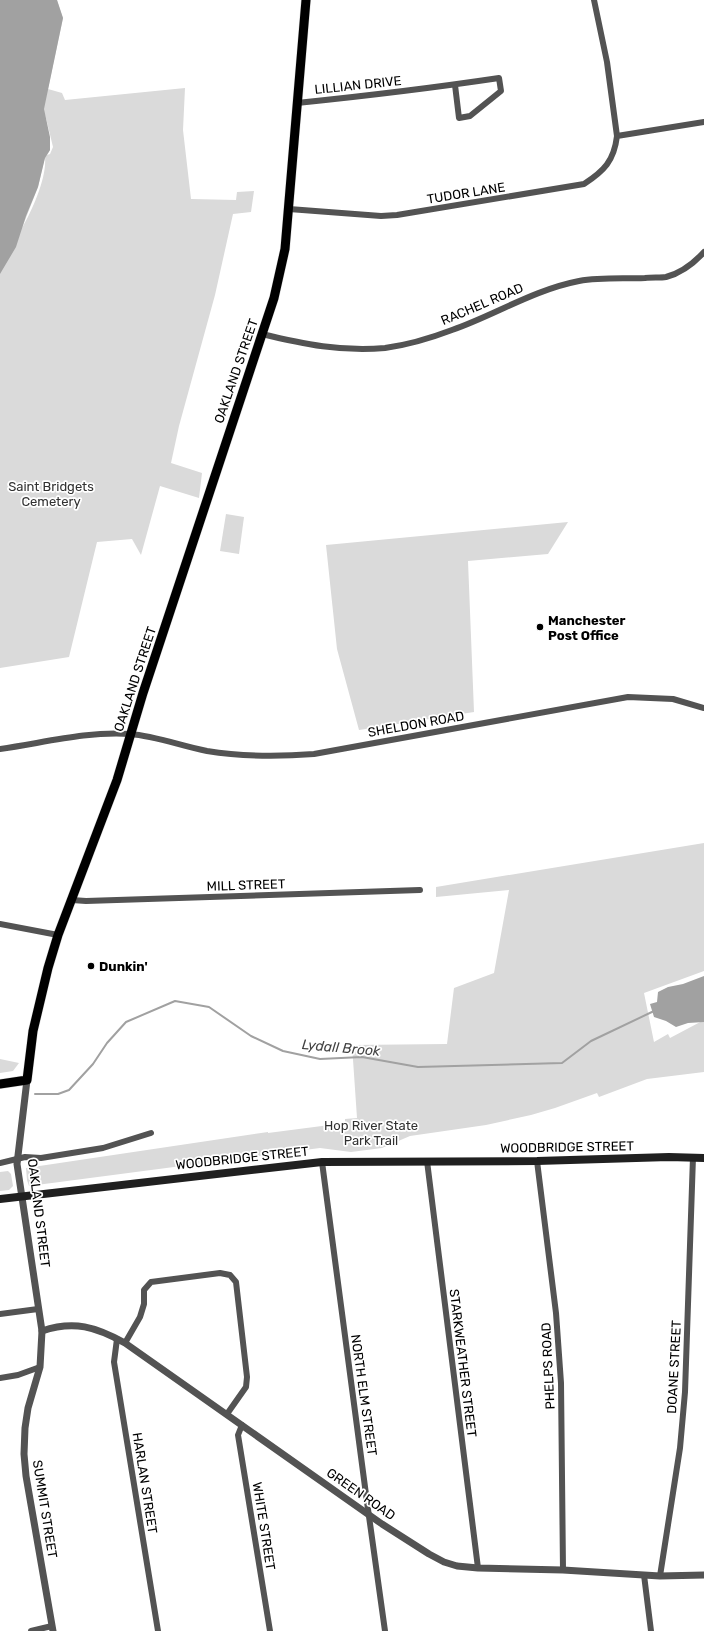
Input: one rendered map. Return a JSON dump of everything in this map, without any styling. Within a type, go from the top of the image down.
[{"type":"main road","name":"OAKLAND STREET","points":[[27,1080],[33,1031],[41,992],[58,935],[117,780],[130,734],[280,276],[285,249],[289,209],[306,0]]},
{"type":"main road","points":[[0,1084],[27,1080]]},
{"type":"main road","name":"WOODBRIDGE STREET","points":[[0,1199],[322,1162],[537,1161],[704,1158]]},
{"type":"street","name":"TUDOR LANE","points":[[289,209],[381,216],[397,215],[584,184],[599,174],[610,161],[616,149],[617,136],[607,62],[594,0]]},
{"type":"street","name":"LILLIAN DRIVE","points":[[297,103],[455,85],[499,78],[501,91],[470,116],[459,118],[455,85]]},
{"type":"street","points":[[617,136],[704,122]]},
{"type":"street","name":"RACHEL ROAD","points":[[262,334],[308,345],[328,348],[385,348],[414,342],[452,330],[524,298],[548,289],[579,281],[611,278],[666,277],[683,270],[704,252]]},
{"type":"street","name":"SHELDON ROAD","points":[[0,749],[99,734],[130,734],[150,737],[207,751],[240,756],[273,757],[314,754],[628,697],[673,699],[704,708]]},
{"type":"street","name":"MILL STREET","points":[[72,900],[94,901],[420,890]]},
{"type":"street","points":[[0,924],[58,935]]},
{"type":"street","name":"OAKLAND STREET","points":[[27,1080],[18,1159],[42,1331],[40,1367]]},
{"type":"street","points":[[0,1163],[18,1159],[44,1158],[103,1148],[151,1133]]},
{"type":"street","name":"DOANE STREET","points":[[660,1576],[680,1448],[685,1392],[693,1157]]},
{"type":"street","name":"STARKWEATHER STREET","points":[[426,1161],[478,1568]]},
{"type":"street","name":"PHELPS ROAD","points":[[537,1161],[556,1313],[561,1383],[563,1570]]},
{"type":"street","name":"NORTH ELM STREET","points":[[322,1162],[385,1631]]},
{"type":"street","points":[[125,1343],[140,1317],[144,1304],[144,1290],[151,1282],[220,1273],[230,1275],[236,1282],[247,1377],[246,1387],[227,1414]]},
{"type":"street","points":[[0,1314],[38,1309]]},
{"type":"street","name":"GREEN ROAD","points":[[42,1331],[75,1325],[86,1326],[125,1343],[369,1514],[429,1554],[444,1562],[457,1566],[478,1568],[563,1570],[660,1576],[704,1575]]},
{"type":"street","name":"HARLAN STREET","points":[[117,1339],[114,1362],[158,1631]]},
{"type":"street","points":[[0,1378],[18,1375],[40,1367]]},
{"type":"street","name":"SUMMIT STREET","points":[[40,1367],[28,1408],[25,1428],[24,1454],[26,1476],[52,1628]]},
{"type":"street","name":"WHITE STREET","points":[[242,1424],[238,1435],[270,1631]]},
{"type":"street","points":[[644,1575],[651,1631]]},
{"type":"street","points":[[30,1631],[52,1628]]},
{"type":"green space","name":"Saint Bridgets Cemetery","points":[[0,0],[57,0],[63,18],[48,89],[62,93],[65,100],[185,88],[183,130],[191,199],[236,200],[237,192],[254,191],[251,212],[233,214],[215,295],[179,426],[171,463],[202,473],[199,498],[160,486],[141,555],[132,539],[97,542],[69,657],[0,668]],"holes":[[[45,114],[53,147],[50,154],[47,155],[50,150],[50,145]],[[45,157],[42,183],[31,212],[22,228],[38,187]]]},
{"type":"green space","points":[[226,514],[244,517],[239,554],[220,551]]},
{"type":"green space","points":[[568,522],[548,554],[468,561],[474,712],[359,730],[337,649],[326,545]]},
{"type":"green space","name":"Hop River State Park Trail","points":[[704,843],[704,971],[644,993],[654,1042],[668,1034],[670,1038],[704,1020],[704,1072],[647,1079],[599,1097],[597,1093],[531,1115],[486,1125],[410,1136],[382,1148],[351,1152],[320,1148],[29,1186],[26,1168],[268,1132],[345,1123],[345,1119],[357,1118],[352,1045],[447,1044],[454,988],[494,973],[509,890],[436,897],[436,887]]},
{"type":"green space","points":[[0,1059],[19,1063],[13,1071],[0,1073]]},
{"type":"green space","points":[[8,1171],[11,1174],[13,1186],[9,1190],[0,1191],[0,1172]]},
{"type":"shaded area","points":[[0,0],[57,0],[63,18],[44,109],[50,137],[50,150],[45,158],[38,187],[26,216],[16,247],[0,274]]},
{"type":"shaded area","points":[[704,976],[704,1022],[688,1023],[676,1027],[666,1021],[654,1017],[650,1004],[657,1002],[658,992],[668,987],[683,984]]},
{"type":"waterway","name":"Lydall Brook","points":[[35,1094],[58,1094],[69,1090],[93,1064],[107,1043],[126,1022],[175,1001],[209,1007],[251,1036],[283,1051],[320,1059],[362,1057],[418,1067],[562,1063],[591,1041],[654,1011]]},
{"type":"place","name":"Manchester Post Office","points":[[540,627]]},
{"type":"place","name":"Dunkin'","points":[[91,966]]}]
